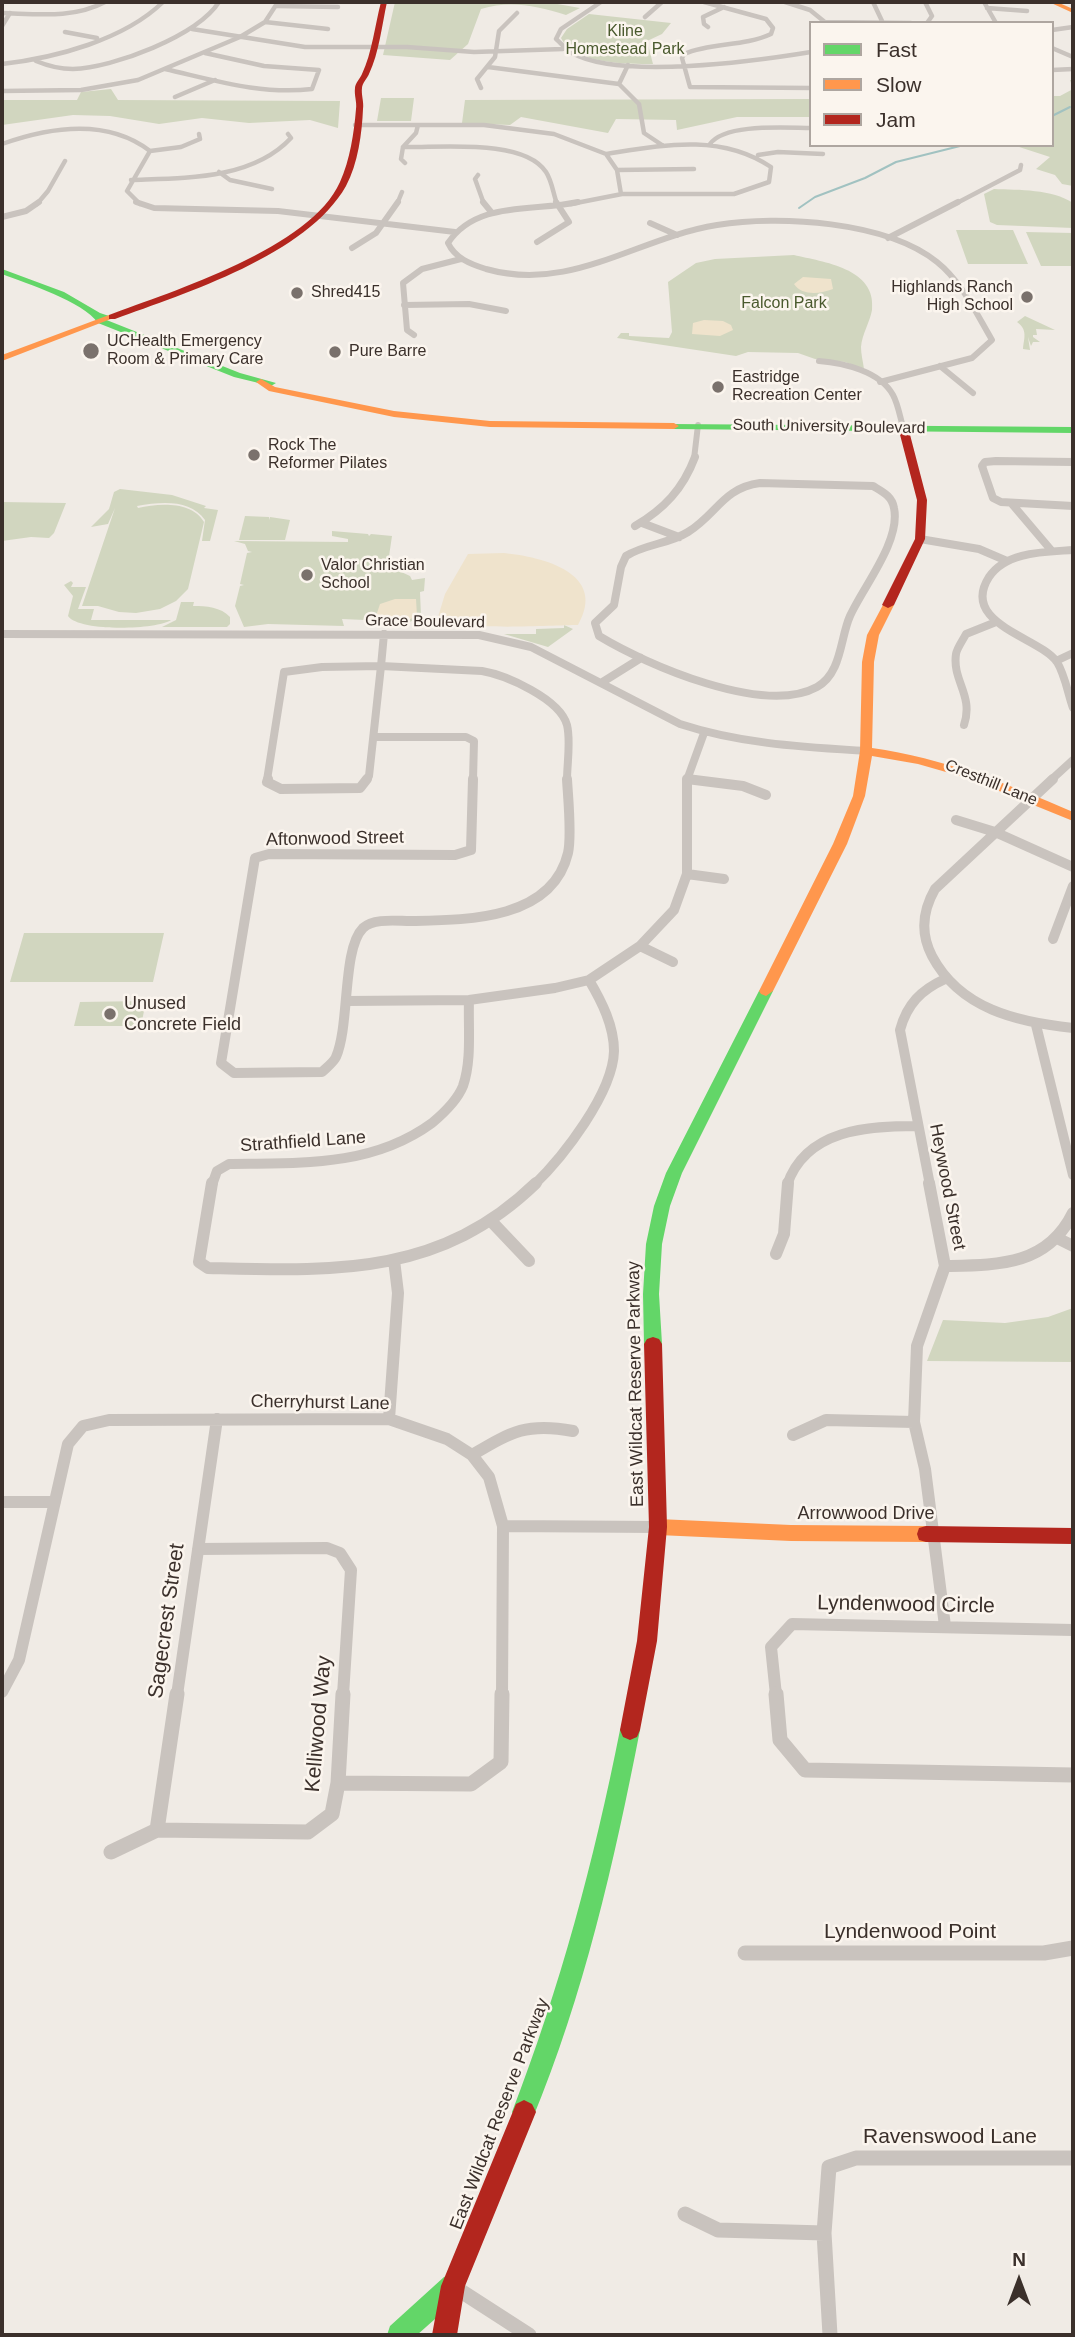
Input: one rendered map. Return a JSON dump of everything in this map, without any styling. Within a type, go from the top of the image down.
[{"type":"main road","points":[[2,358],[49,341],[192,280],[214,275],[276,246],[317,216],[343,185],[360,99],[366,93],[369,78],[366,74],[384,2]]},
{"type":"main road","points":[[1052,2],[1073,10]]},
{"type":"main road","name":"South University Boulevard","points":[[8,275],[25,279],[61,295],[164,350],[183,354],[261,382],[387,405],[584,424]]},
{"type":"main road","points":[[2,350],[103,318]]},
{"type":"main road","name":"South University Boulevard","points":[[103,318],[175,346],[183,354]]},
{"type":"main road","points":[[49,341],[99,330],[140,339]]},
{"type":"main road","name":"South University Boulevard","points":[[261,382],[272,389],[332,403],[394,414],[490,424],[1073,430]]},
{"type":"main road","points":[[332,403],[377,407],[387,405]]},
{"type":"main road","name":"East Wildcat Reserve Parkway","points":[[444,2335],[453,2286],[549,2049],[584,1937],[612,1826],[647,1641],[658,1527],[651,1294],[654,1244],[662,1206],[674,1173],[851,820],[859,796],[866,751],[868,662],[873,635],[920,539],[922,500],[903,427]]},
{"type":"main road","name":"Cresthill Lane","points":[[866,751],[910,756],[959,768],[1073,817]]},
{"type":"main road","name":"Arrowwood Drive","points":[[658,1527],[791,1534],[1073,1536]]},
{"type":"main road","name":"East Wildcat Reserve Parkway","points":[[400,2335],[453,2286]]},
{"type":"street","points":[[2,13],[65,13],[105,2]]},
{"type":"street","points":[[2,64],[36,61],[97,38],[150,16],[163,2]]},
{"type":"street","points":[[36,61],[60,68],[95,66],[192,29],[206,21],[219,2]]},
{"type":"street","points":[[563,49],[556,39],[561,29],[601,2]]},
{"type":"street","points":[[645,17],[662,2]]},
{"type":"street","points":[[683,46],[693,49],[759,40],[771,34],[773,28],[770,22],[704,2]]},
{"type":"street","points":[[785,2],[810,10],[825,21]]},
{"type":"street","points":[[873,2],[882,21]]},
{"type":"street","points":[[925,2],[932,16],[928,21]]},
{"type":"street","points":[[984,2],[995,21]]},
{"type":"street","points":[[2,91],[100,88],[138,79],[240,37],[265,22],[277,4],[338,8]]},
{"type":"street","points":[[708,27],[703,18],[709,12],[723,7]]},
{"type":"street","points":[[987,8],[1027,11]]},
{"type":"street","points":[[2,26],[10,13]]},
{"type":"street","points":[[481,88],[477,79],[496,52],[496,36],[517,13]]},
{"type":"street","points":[[265,22],[328,29]]},
{"type":"street","points":[[1054,30],[1073,27]]},
{"type":"street","points":[[192,29],[305,47],[496,52],[563,49],[589,59],[628,65],[745,63],[809,52]]},
{"type":"street","points":[[65,32],[97,38]]},
{"type":"street","points":[[693,49],[682,56],[690,87],[694,89],[809,88]]},
{"type":"street","points":[[1054,49],[1073,57]]},
{"type":"street","points":[[165,69],[257,89],[307,90],[314,88],[319,70],[310,67],[264,66],[205,53]]},
{"type":"street","points":[[800,54],[809,59]]},
{"type":"street","points":[[745,63],[753,68]]},
{"type":"street","points":[[619,84],[628,65]]},
{"type":"street","points":[[488,66],[531,69],[566,78],[619,84],[639,100],[643,110],[644,133],[662,145]]},
{"type":"street","points":[[1054,70],[1073,69]]},
{"type":"street","points":[[554,84],[566,78]]},
{"type":"street","points":[[175,97],[215,80]]},
{"type":"street","points":[[355,125],[476,125],[528,130],[566,138],[606,154],[662,145],[710,144],[758,155],[778,152],[823,154]]},
{"type":"street","points":[[405,163],[401,159],[403,147],[416,133],[418,125]]},
{"type":"street","points":[[710,144],[715,136],[744,129],[809,128]]},
{"type":"street","points":[[2,144],[43,133],[91,130],[129,136],[150,151]]},
{"type":"street","points":[[199,134],[200,139],[193,142],[150,151],[131,180],[127,191],[130,198],[154,208],[278,211],[455,232]]},
{"type":"street","points":[[131,180],[178,178],[219,172],[271,155],[289,142],[291,138],[288,134]]},
{"type":"street","points":[[403,147],[468,148],[519,155],[535,161],[547,172],[552,197],[569,222],[537,242]]},
{"type":"street","points":[[606,154],[617,170],[621,194]]},
{"type":"street","points":[[758,155],[771,167],[769,182],[754,190],[703,197],[621,194],[558,206],[492,214],[475,218],[455,232],[448,243],[461,259],[485,269],[506,273],[566,274],[713,225],[766,220],[808,222],[888,238],[924,253],[953,275],[992,340],[980,355],[966,361],[880,383]]},
{"type":"street","points":[[2,217],[28,210],[43,200],[65,161]]},
{"type":"street","points":[[888,238],[1020,170],[1021,165]]},
{"type":"street","points":[[617,170],[694,169]]},
{"type":"street","points":[[219,172],[243,184],[272,189]]},
{"type":"street","points":[[478,175],[475,179],[480,186],[481,202],[492,214]]},
{"type":"street","points":[[352,248],[364,244],[395,211],[402,192]]},
{"type":"street","points":[[650,223],[677,235]]},
{"type":"street","points":[[414,335],[407,330],[403,282],[422,269],[461,259]]},
{"type":"street","points":[[404,305],[469,304],[506,311]]},
{"type":"street","points":[[819,361],[847,365],[880,383],[892,395],[903,427]]},
{"type":"street","points":[[940,366],[973,393]]},
{"type":"street","points":[[676,539],[638,524],[664,505],[686,481],[698,455],[698,425]]},
{"type":"street","points":[[1073,462],[985,462],[982,466],[993,498],[1013,504],[1073,506]]},
{"type":"street","points":[[749,483],[873,486],[888,493],[893,503],[891,535],[885,556],[851,612],[832,674],[813,689],[795,694],[756,694],[641,658],[598,636],[595,623],[614,605],[624,558],[631,552],[676,539],[708,517],[731,490],[749,483]]},
{"type":"street","points":[[1013,504],[1024,521],[1051,550]]},
{"type":"street","points":[[920,539],[979,549],[1007,561]]},
{"type":"street","points":[[1073,550],[1051,550],[1007,561],[992,572],[983,586],[985,607],[996,622],[1056,661],[1073,709]]},
{"type":"street","points":[[964,725],[969,710],[957,672],[956,653],[966,634],[996,622]]},
{"type":"street","name":"Grace Boulevard","points":[[2,634],[461,634],[502,639],[531,647],[680,724],[704,733],[738,741],[866,751]]},
{"type":"street","points":[[384,634],[382,667],[375,737],[369,776],[360,788],[281,789],[267,782],[284,672],[300,667],[382,667],[458,667],[501,675],[545,699],[567,724],[568,853],[554,882],[536,898],[506,913],[461,920],[385,921],[365,926],[353,942],[347,1001],[469,1000],[518,995],[589,980],[640,946],[674,910],[687,874],[687,779],[704,733]]},
{"type":"street","points":[[1056,661],[1073,653]]},
{"type":"street","points":[[601,682],[641,658]]},
{"type":"street","name":"Aftonwood Street","points":[[347,1001],[336,1058],[321,1072],[234,1073],[221,1063],[255,858],[269,854],[455,855],[471,850],[474,741],[466,737],[375,737]]},
{"type":"street","points":[[1073,760],[935,889],[925,905],[926,942],[934,963],[945,979],[993,1012],[1036,1025],[1073,1028]]},
{"type":"street","points":[[687,779],[743,786],[766,795]]},
{"type":"street","points":[[956,820],[995,832],[1073,867]]},
{"type":"street","points":[[687,874],[724,879]]},
{"type":"street","points":[[1054,939],[1073,886]]},
{"type":"street","points":[[640,946],[673,962]]},
{"type":"street","name":"Heywood Street","points":[[945,979],[929,986],[913,1000],[903,1014],[900,1030],[944,1266],[916,1346],[914,1422],[925,1469],[945,1626]]},
{"type":"street","name":"Strathfield Lane","points":[[469,1000],[464,1083],[452,1105],[427,1127],[377,1154],[352,1160],[229,1164],[217,1171],[212,1184],[199,1262],[208,1268],[323,1270],[394,1260],[446,1243],[492,1222],[572,1146],[598,1100],[613,1060],[610,1025],[599,995],[589,980]]},
{"type":"street","points":[[1036,1025],[1073,1175]]},
{"type":"street","points":[[776,1254],[784,1234],[788,1181],[801,1158],[824,1140],[855,1128],[881,1125],[918,1126]]},
{"type":"street","points":[[944,1266],[1000,1265],[1030,1256],[1059,1239],[1073,1213]]},
{"type":"street","points":[[492,1222],[529,1261]]},
{"type":"street","points":[[1059,1239],[1073,1246]]},
{"type":"street","points":[[389,1419],[398,1293],[394,1260]]},
{"type":"street","name":"Sagecrest Street","points":[[158,1830],[217,1419]]},
{"type":"street","name":"Cherryhurst Lane","points":[[2,1692],[19,1660],[68,1444],[83,1426],[109,1420],[389,1419],[447,1439],[472,1455],[489,1477],[503,1526],[501,1762],[471,1784],[338,1783]]},
{"type":"street","points":[[793,1435],[826,1420],[914,1422]]},
{"type":"street","points":[[472,1455],[517,1428],[542,1424],[573,1431]]},
{"type":"street","points":[[2,1502],[55,1502]]},
{"type":"street","points":[[503,1526],[658,1527]]},
{"type":"street","name":"Kelliwood Way","points":[[111,1852],[158,1830],[308,1832],[332,1814],[338,1783],[351,1570],[340,1553],[327,1548],[198,1549]]},
{"type":"street","name":"Lyndenwood Circle","points":[[1073,1630],[792,1624],[771,1647],[780,1740],[804,1770],[1073,1775]]},
{"type":"street","name":"Lyndenwood Point","points":[[745,1953],[1044,1953],[1073,1948]]},
{"type":"street","name":"Ravenswood Lane","points":[[830,2335],[824,2233],[829,2167],[856,2158],[1073,2158]]},
{"type":"street","points":[[685,2214],[718,2230],[824,2233]]},
{"type":"street","points":[[453,2286],[529,2335]]},
{"type":"green space","points":[[395,2],[546,2],[580,8],[566,15],[524,5],[481,9],[468,44],[450,60],[383,55]]},
{"type":"green space","name":"Kline Homestead Park","points":[[589,14],[671,23],[662,34],[647,41],[653,64],[616,63],[577,53],[567,47],[561,38],[567,29]]},
{"type":"green space","points":[[111,89],[118,100],[340,101],[338,128],[310,120],[249,123],[202,118],[159,124],[110,116],[73,115],[2,125],[2,100],[77,100],[81,92]]},
{"type":"green space","points":[[1073,89],[1073,186],[1062,184],[1055,175],[1036,169],[1050,157],[1019,147],[1054,147],[1054,96]]},
{"type":"green space","points":[[381,98],[414,98],[411,121],[377,121]]},
{"type":"green space","points":[[809,99],[809,117],[737,117],[677,130],[676,120],[616,119],[608,133],[521,117],[510,125],[462,123],[465,100]]},
{"type":"green space","points":[[994,189],[1035,191],[1065,198],[1073,203],[1073,228],[997,225],[990,222],[984,194]]},
{"type":"green space","points":[[956,230],[1013,230],[1028,264],[968,264]]},
{"type":"green space","points":[[1026,232],[1073,233],[1073,266],[1041,266]]},
{"type":"green space","name":"Falcon Park","points":[[794,255],[846,269],[866,285],[871,296],[872,310],[861,347],[864,369],[845,362],[815,359],[798,353],[748,352],[736,356],[617,338],[621,333],[629,333],[629,336],[669,338],[672,332],[668,282],[696,263],[715,259]]},
{"type":"green space","points":[[1025,316],[1055,330],[1036,329],[1037,335],[1033,337],[1040,342],[1033,342],[1031,346],[1028,337],[1030,350],[1023,349],[1024,331],[1017,322]]},
{"type":"green space","points":[[120,489],[172,495],[206,506],[204,508],[218,510],[210,541],[202,541],[205,520],[192,509],[167,503],[137,506],[183,507],[199,515],[204,522],[188,589],[176,601],[160,609],[136,613],[82,606],[115,508],[108,524],[91,527],[109,509],[114,492]]},
{"type":"green space","points":[[2,502],[66,503],[54,533],[49,538],[31,537],[2,541]]},
{"type":"green space","points":[[245,516],[290,520],[285,540],[239,540]]},
{"type":"green space","points":[[332,531],[392,536],[387,570],[397,570],[410,576],[412,580],[425,578],[424,591],[420,592],[421,616],[410,622],[342,619],[344,626],[268,624],[244,627],[235,606],[240,586],[244,585],[240,584],[247,553],[252,552],[248,551],[245,544],[234,541],[348,542],[348,539],[332,536]]},
{"type":"green space","points":[[71,581],[71,587],[86,587],[78,609],[94,609],[91,620],[171,620],[150,626],[118,628],[75,621],[68,616],[73,596],[64,585]]},
{"type":"green space","points":[[181,602],[194,602],[193,606],[218,609],[230,617],[230,624],[227,627],[162,627],[176,620]]},
{"type":"green space","points":[[564,625],[573,629],[548,647],[504,634],[536,634],[536,629],[564,628]]},
{"type":"green space","points":[[24,933],[164,933],[153,982],[10,982]]},
{"type":"green space","name":"Unused Concrete Field","points":[[146,1001],[141,1026],[74,1026],[80,1002]]},
{"type":"green space","points":[[1073,1308],[1073,1362],[927,1361],[943,1320],[1005,1323],[1048,1317]]},
{"type":"sand","points":[[803,277],[831,279],[833,289],[817,293],[802,291],[794,284]]},
{"type":"sand","points":[[704,320],[723,321],[731,325],[733,330],[720,336],[692,334],[693,323]]},
{"type":"sand","points":[[504,553],[552,564],[578,580],[585,592],[585,607],[578,625],[464,625],[438,617],[445,594],[468,554]]},
{"type":"sand","points":[[395,599],[416,599],[417,616],[408,620],[375,619],[380,604]]},
{"type":"waterway","points":[[1054,115],[1070,107]]},
{"type":"waterway","points":[[799,208],[815,197],[865,178],[896,162],[956,147]]},
{"type":"traffic: fast","points":[[2,271],[61,294],[97,315],[108,317]]},
{"type":"traffic: fast","points":[[97,315],[101,321],[237,375],[271,383]]},
{"type":"traffic: fast","points":[[674,426],[1073,430]]},
{"type":"traffic: fast","points":[[653,1344],[651,1294],[654,1244],[662,1206],[674,1173],[766,991]]},
{"type":"traffic: fast","points":[[524,2112],[573,1971],[599,1876],[630,1730]]},
{"type":"traffic: fast","points":[[399,2335],[453,2286]]},
{"type":"traffic: slow","points":[[1052,2],[1073,11]]},
{"type":"traffic: slow","points":[[2,358],[112,317]]},
{"type":"traffic: slow","points":[[261,382],[272,389],[394,414],[490,424],[674,426]]},
{"type":"traffic: slow","points":[[766,991],[840,844],[859,796],[866,751],[868,662],[873,635],[888,605]]},
{"type":"traffic: slow","points":[[866,751],[946,767],[1073,817]]},
{"type":"traffic: slow","points":[[658,1527],[791,1533],[926,1534]]},
{"type":"traffic: jam","points":[[112,317],[239,266],[302,229],[326,208],[342,186],[349,167],[359,121],[358,86],[366,74],[384,2]]},
{"type":"traffic: jam","points":[[888,605],[920,539],[922,500],[903,427]]},
{"type":"traffic: jam","points":[[630,1730],[647,1641],[658,1527],[653,1344]]},
{"type":"traffic: jam","points":[[926,1534],[1073,1536]]},
{"type":"traffic: jam","points":[[444,2335],[453,2286],[524,2112]]},
{"type":"place","name":"Shred415","points":[[297,293]]},
{"type":"place","name":"Highlands Ranch High School","points":[[1027,297]]},
{"type":"place","name":"UCHealth Emergency Room & Primary Care","points":[[91,351]]},
{"type":"place","name":"Pure Barre","points":[[335,352]]},
{"type":"place","name":"Eastridge Recreation Center","points":[[718,387]]},
{"type":"place","name":"Rock The Reformer Pilates","points":[[254,455]]},
{"type":"place","name":"Valor Christian School","points":[[307,575]]},
{"type":"place","name":"Unused Concrete Field","points":[[110,1014]]}]
